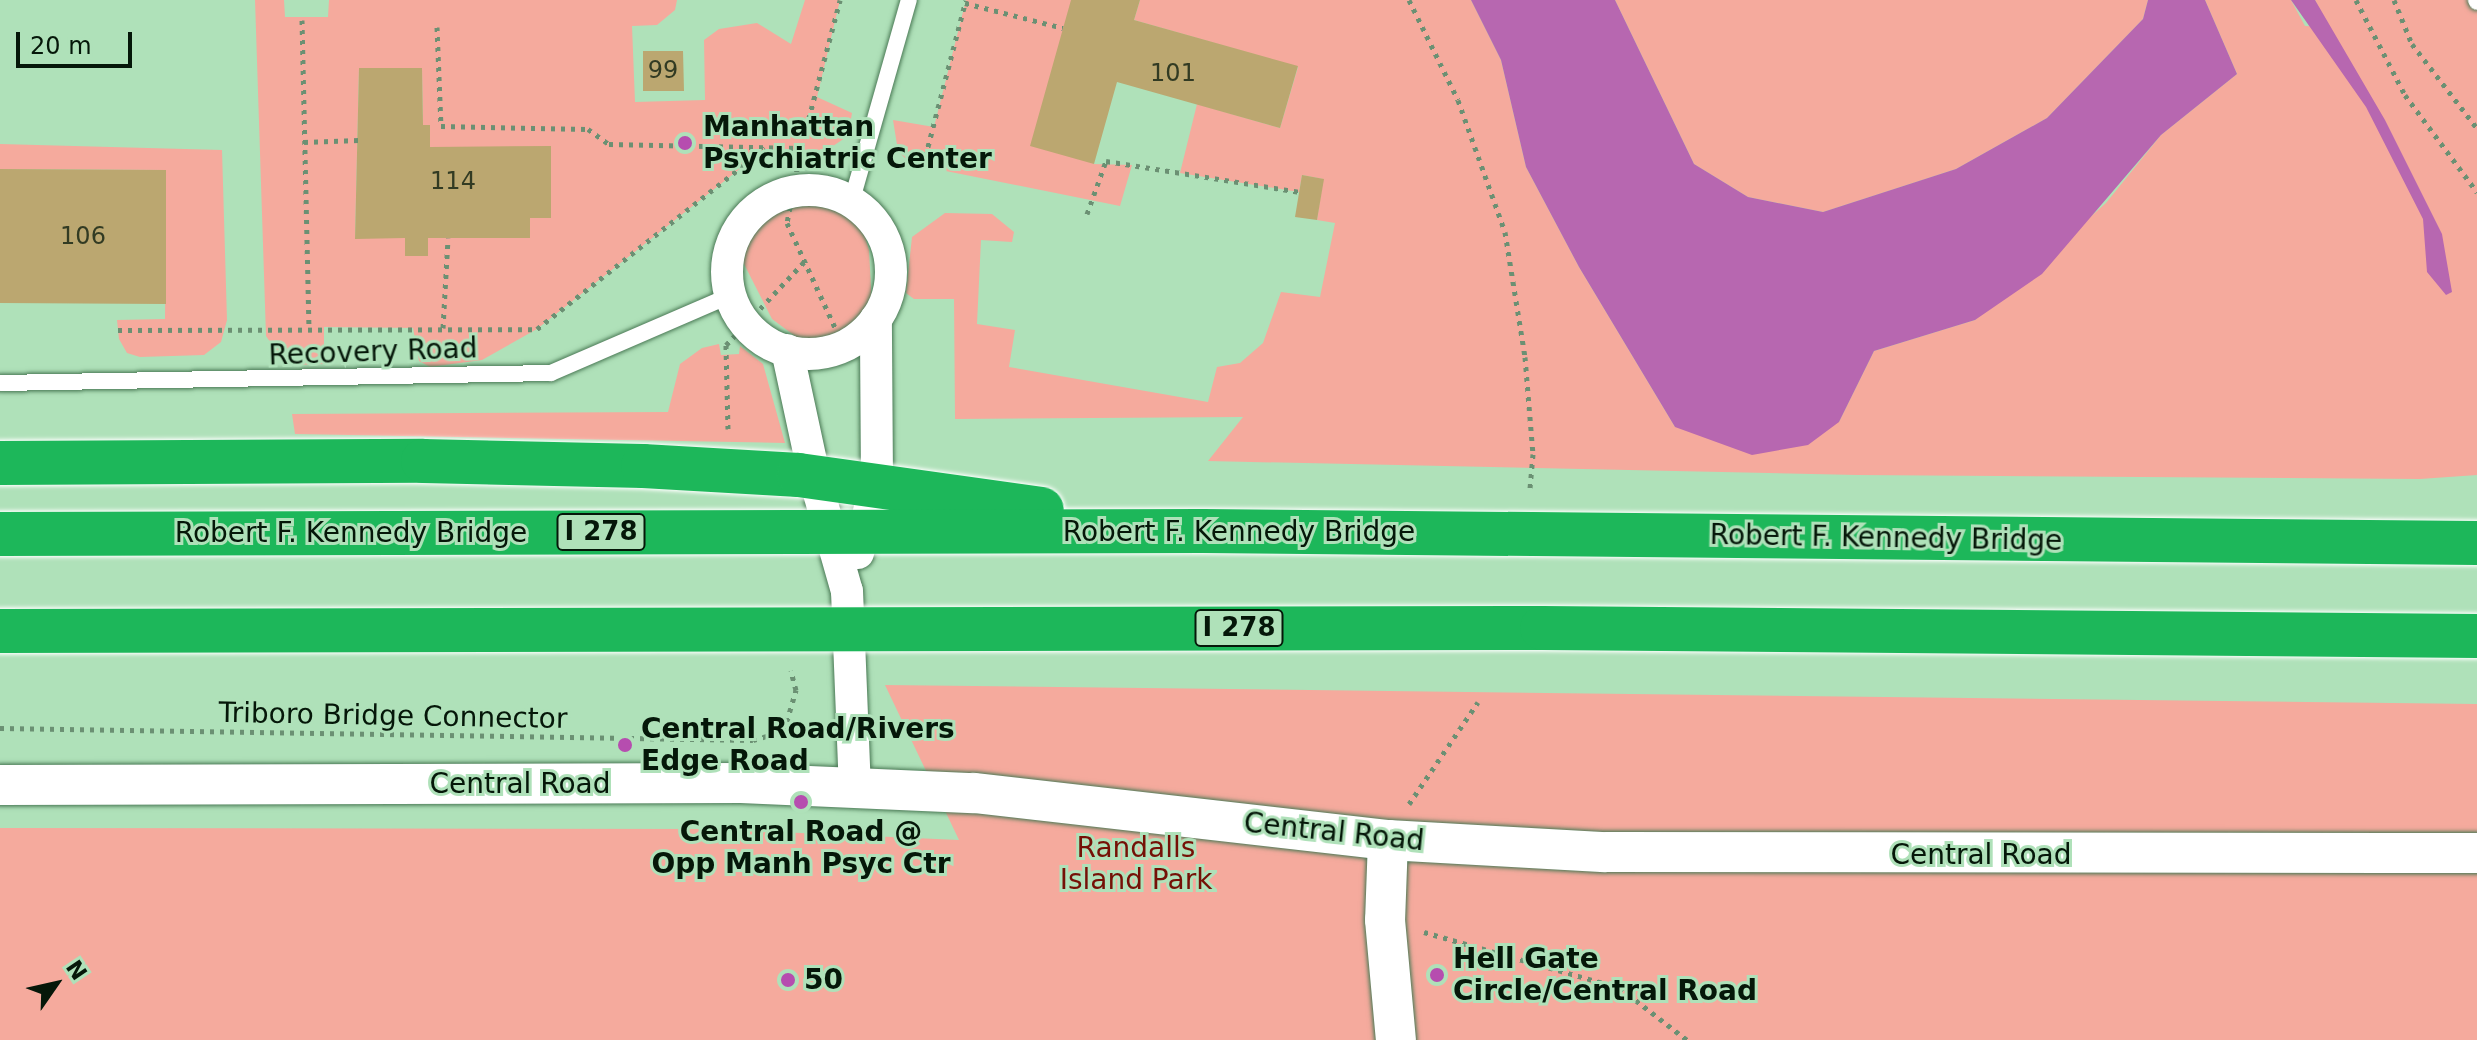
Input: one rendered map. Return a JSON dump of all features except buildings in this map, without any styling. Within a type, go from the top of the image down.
[{"type":"highway","points":[[0,463],[423,461],[643,466],[799,475],[1203,531]]},
{"type":"highway","name":"Robert F. Kennedy Bridge","points":[[0,534],[1203,531],[2477,543]]},
{"type":"highway","name":"I 278","points":[[0,631],[1542,628],[2477,636]]},
{"type":"street","points":[[847,591],[877,481],[876,319],[892,276],[889,250],[877,225],[851,203],[833,193],[793,193],[756,209],[738,230],[728,256],[731,295],[752,333],[801,354],[839,348],[876,319]]},
{"type":"street","points":[[787,350],[815,479],[847,591],[855,786]]},
{"type":"street","name":"Central Road","points":[[0,785],[855,786],[1030,798],[1388,840],[1743,854],[2477,853]]},
{"type":"street","points":[[1388,840],[1385,920],[1396,1040]]},
{"type":"lane","points":[[851,203],[909,0]]},
{"type":"lane","name":"Recovery Road","points":[[0,383],[551,373],[731,295]]},
{"type":"path","points":[[839,348],[840,337],[787,223],[801,148],[840,0]]},
{"type":"path","points":[[1409,0],[1458,100],[1505,232],[1525,357],[1533,454],[1530,488]]},
{"type":"path","points":[[2356,0],[2405,95],[2477,192]]},
{"type":"path","points":[[2394,0],[2412,44],[2450,100],[2477,128]]},
{"type":"path","points":[[923,166],[966,1],[1063,28]]},
{"type":"path","points":[[302,20],[309,327]]},
{"type":"path","points":[[437,27],[441,126],[588,129],[609,144],[801,148]]},
{"type":"path","points":[[304,142],[359,140]]},
{"type":"path","points":[[118,330],[309,327],[537,329],[765,148]]},
{"type":"path","points":[[1087,214],[1106,161],[1299,192]]},
{"type":"path","points":[[443,328],[448,238]]},
{"type":"path","points":[[1414,795],[1478,702]]},
{"type":"path","name":"Triboro Bridge Connector","points":[[0,728],[737,740],[784,731]]},
{"type":"path","points":[[1385,920],[1620,988],[1687,1040]]},
{"type":"green space","points":[[255,0],[284,0],[285,17],[328,17],[329,0],[677,0],[675,10],[657,25],[632,26],[635,102],[705,100],[704,40],[719,29],[757,23],[791,44],[805,0],[840,0],[817,97],[852,113],[848,136],[827,150],[765,149],[537,329],[482,360],[430,367],[419,361],[413,328],[324,327],[324,364],[298,365],[279,355],[266,336]],"holes":[[[359,68],[422,68],[423,125],[429,125],[430,147],[550,147],[551,217],[530,218],[530,238],[428,238],[405,256],[405,238],[355,238]]]},
{"type":"green space","points":[[966,0],[1071,0],[1093,164],[1132,165],[1120,206],[911,164],[898,151],[893,120],[934,127]]},
{"type":"green space","points":[[1140,0],[1471,0],[1501,60],[1526,167],[1579,267],[1675,427],[1839,422],[1874,351],[1975,320],[2106,203],[2161,135],[2237,74],[2205,0],[2291,0],[2305,26],[2328,27],[2315,0],[2477,0],[2477,475],[2420,479],[1857,475],[1208,461],[1243,417],[955,419],[954,299],[914,299],[906,293],[912,237],[945,213],[992,214],[1014,232],[1012,242],[981,240],[977,324],[1015,330],[1009,367],[1208,402],[1217,367],[1240,363],[1263,343],[1281,292],[1320,297],[1335,223],[1317,220],[1323,179],[1302,175],[1299,192],[1180,173],[1197,104],[1280,128],[1298,67],[1134,20]]},
{"type":"green space","points":[[1615,0],[2148,0],[2143,19],[2047,118],[1956,169],[1823,212],[1748,197],[1694,164]]},
{"type":"green space","points":[[0,144],[222,150],[227,320],[221,342],[204,355],[140,357],[127,353],[119,339],[117,320],[165,319],[166,170],[0,169]]},
{"type":"green space","points":[[829,205],[846,212],[862,227],[869,250],[872,306],[863,322],[826,344],[799,339],[772,319],[743,262],[751,232],[762,218],[774,210]]},
{"type":"green space","points":[[719,344],[721,355],[739,354],[740,346],[763,364],[785,443],[295,434],[292,414],[668,412],[680,364],[702,348]]},
{"type":"green space","name":"Randalls Island Park","points":[[885,685],[2477,704],[2477,1040],[0,1040],[0,828],[711,829],[959,840]]},
{"type":"shaded area","points":[[1471,0],[1615,0],[1694,164],[1748,197],[1823,212],[1956,169],[2047,118],[2143,19],[2148,0],[2205,0],[2237,74],[2161,135],[2042,274],[1975,320],[1874,351],[1839,422],[1808,445],[1752,455],[1675,427],[1579,267],[1526,167],[1501,60]]},
{"type":"shaded area","points":[[2291,0],[2315,0],[2385,120],[2442,234],[2452,292],[2446,295],[2427,272],[2423,219],[2366,107]]},
{"type":"place","name":"Manhattan Psychiatric Center","points":[[685,143]]},
{"type":"place","name":"Central Road/Rivers Edge Road","points":[[625,745]]},
{"type":"place","name":"Central Road @ Opp Manh Psyc Ctr","points":[[801,802]]},
{"type":"place","name":"Hell Gate Circle/Central Road","points":[[1437,975]]},
{"type":"place","name":"50","points":[[788,980]]}]
